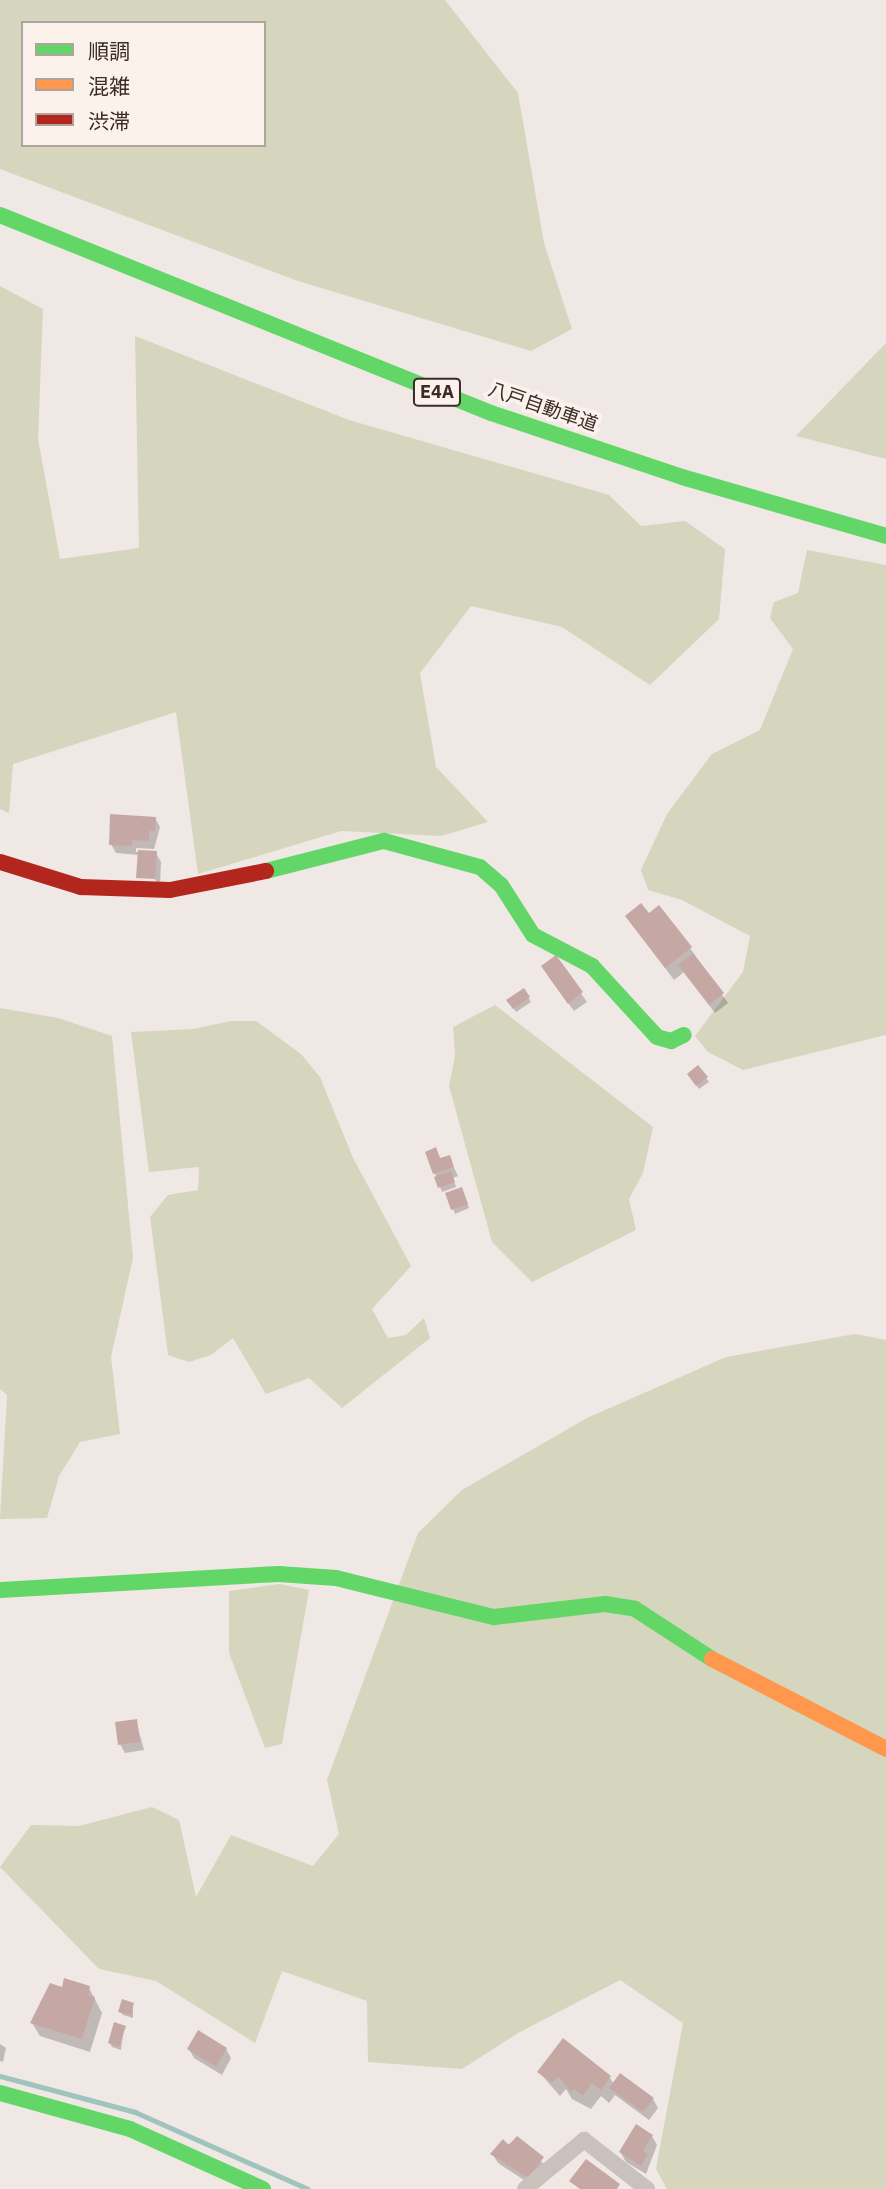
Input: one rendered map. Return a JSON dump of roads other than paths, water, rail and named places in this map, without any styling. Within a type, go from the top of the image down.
[{"type":"main road","name":"八戸自動車道","points":[[0,215],[491,412],[682,477],[886,536]]},
{"type":"main road","points":[[0,862],[81,887],[170,890],[214,886],[384,841],[420,849],[480,867],[500,886],[533,935],[592,965],[657,1037],[671,1041],[684,1035]]},
{"type":"main road","points":[[0,1590],[279,1574],[336,1578],[494,1617],[615,1606],[635,1609],[693,1649],[886,1749]]},
{"type":"main road","points":[[0,2093],[131,2129],[262,2189]]},
{"type":"street","points":[[525,2189],[584,2140],[647,2189]]},
{"type":"waterway","points":[[0,2076],[135,2112],[308,2189]]}]
